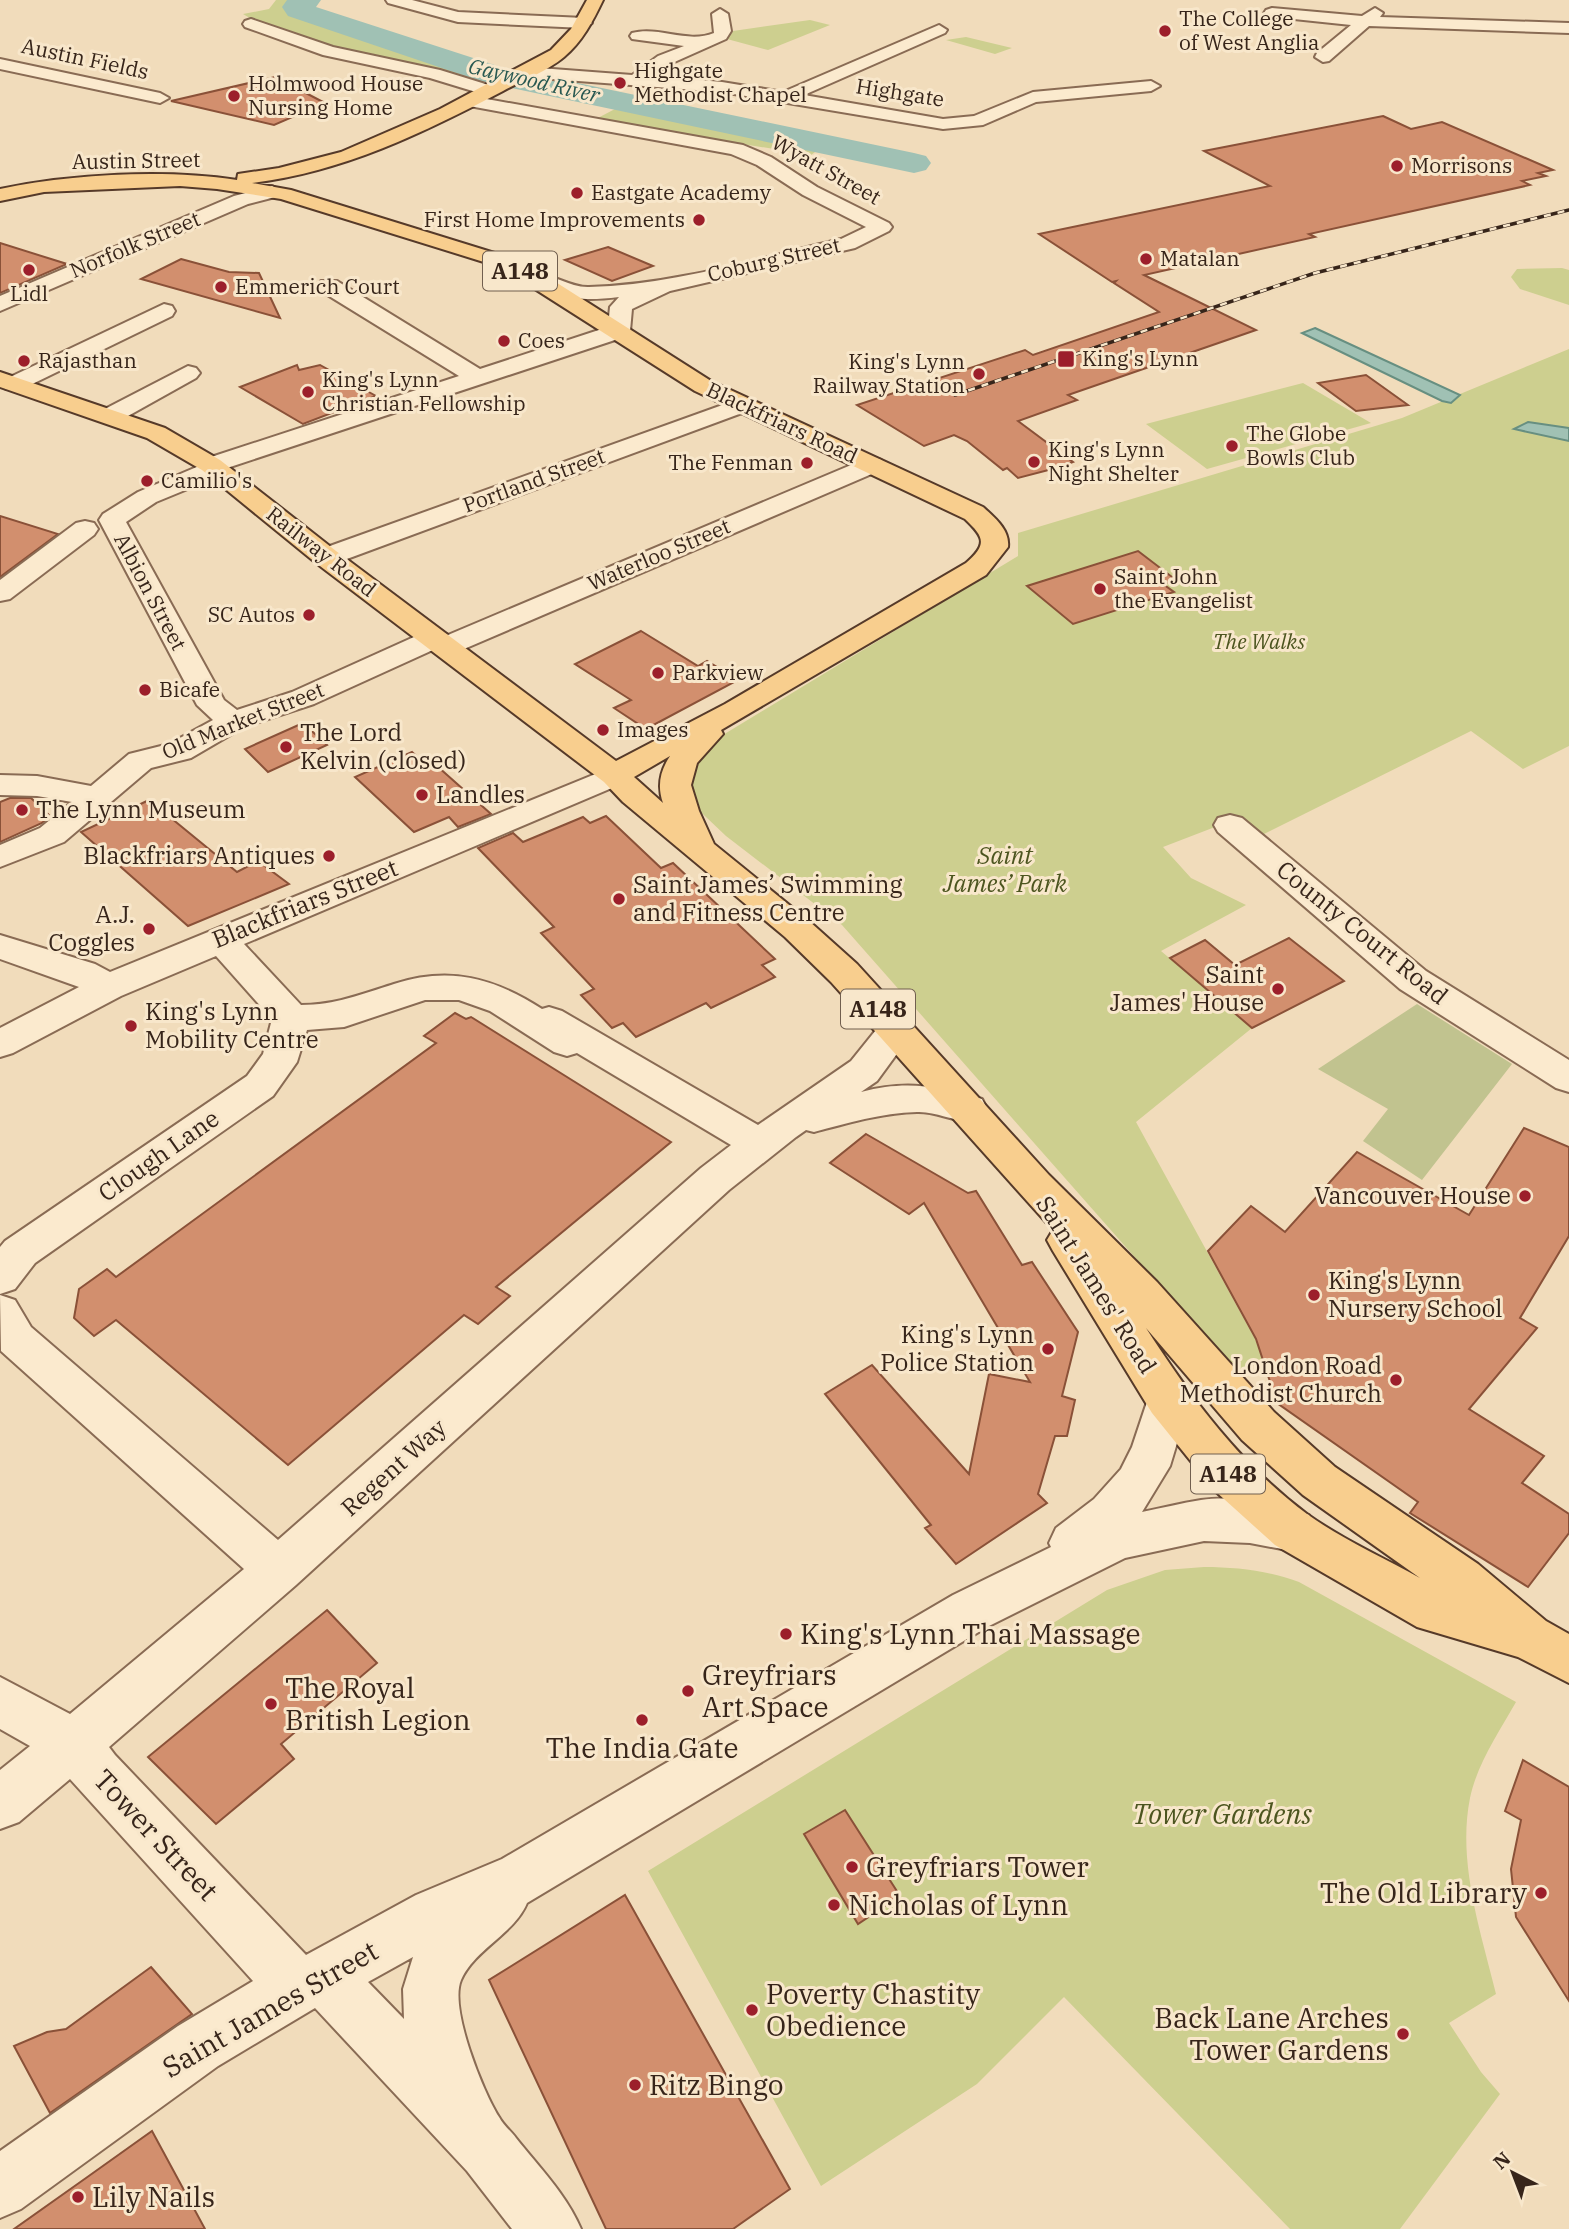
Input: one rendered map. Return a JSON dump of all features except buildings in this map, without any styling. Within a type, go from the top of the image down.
[{"type":"main road","name":"A148","points":[[180,180],[240,179],[289,173],[369,146],[470,101],[562,50],[584,23],[595,0]]},
{"type":"main road","name":"A148","points":[[328,209],[307,196],[301,185],[369,146]]},
{"type":"main road","name":"Austin Street","points":[[0,195],[44,186],[180,180],[272,192]]},
{"type":"main road","name":"Blackfriars Road","points":[[272,192],[494,259],[535,279],[703,386],[974,513],[990,527],[996,540],[993,556],[976,569],[736,710],[642,758],[615,775]]},
{"type":"main road","name":"Railway Road","points":[[5,388],[42,394],[156,433],[213,467],[326,557],[615,775]]},
{"type":"main road","name":"Blackfriars Road","points":[[702,852],[680,805],[674,780],[675,769],[687,751],[736,710]]},
{"type":"main road","name":"Saint James' Road","points":[[615,775],[634,795],[797,929],[897,1028],[1035,1186],[1142,1294],[1258,1426],[1320,1481],[1461,1579],[1549,1648]]},
{"type":"main road","name":"Saint James' Road","points":[[1035,1186],[1168,1400],[1200,1443],[1230,1476],[1292,1530],[1434,1611],[1549,1648]]},
{"type":"street","points":[[394,0],[458,17],[584,23]]},
{"type":"street","points":[[1323,57],[1388,0]]},
{"type":"street","points":[[1272,13],[1365,22],[1569,28]]},
{"type":"street","points":[[638,79],[664,60],[722,33],[720,14]]},
{"type":"street","points":[[251,24],[329,51],[434,74],[489,91]]},
{"type":"street","name":"Highgate","points":[[786,97],[936,35]]},
{"type":"street","points":[[638,36],[676,38],[700,44]]},
{"type":"street","name":"Austin Fields","points":[[0,64],[160,98]]},
{"type":"street","name":"Highgate","points":[[526,72],[722,87],[932,123],[956,124],[977,121],[1033,97],[1123,84],[1150,86]]},
{"type":"street","name":"Wyatt Street","points":[[470,101],[748,153],[810,191],[882,227]]},
{"type":"street","name":"Norfolk Street","points":[[0,304],[242,200],[272,192]]},
{"type":"street","name":"Coburg Street","points":[[535,279],[573,293],[589,294],[663,286],[836,247],[882,227]]},
{"type":"street","points":[[329,286],[477,377]]},
{"type":"street","name":"Coburg Street","points":[[619,331],[621,307],[629,300],[663,286]]},
{"type":"street","points":[[358,303],[387,294]]},
{"type":"street","points":[[5,388],[164,311]]},
{"type":"street","points":[[91,326],[116,333]]},
{"type":"street","name":"Albion Street","points":[[233,721],[212,705],[112,520],[147,497],[213,467],[619,331]]},
{"type":"street","points":[[110,416],[188,373]]},
{"type":"street","name":"Portland Street","points":[[326,557],[742,405]]},
{"type":"street","name":"Waterloo Street","points":[[441,642],[872,465]]},
{"type":"street","points":[[0,593],[85,529]]},
{"type":"street","name":"Old Market Street","points":[[0,857],[51,835],[140,761],[180,751],[233,721],[292,702],[441,642]]},
{"type":"street","name":"Blackfriars Street","points":[[0,1044],[108,987],[615,775]]},
{"type":"street","points":[[0,785],[37,786],[96,796]]},
{"type":"street","name":"County Court Road","points":[[1230,825],[1254,858],[1420,985],[1569,1078]]},
{"type":"street","points":[[220,939],[291,1017],[316,1018],[345,1013],[425,986],[450,986],[477,991],[547,1019],[602,1049],[705,1114],[771,1136]]},
{"type":"street","points":[[0,947],[82,973],[108,987]]},
{"type":"street","points":[[514,1006],[538,1027],[568,1043]]},
{"type":"street","name":"Clough Lane","points":[[0,1277],[20,1252],[260,1086],[276,1068],[285,1045],[291,1017]]},
{"type":"street","name":"Regent Way","points":[[0,1803],[74,1744],[279,1570],[715,1179],[864,1071],[897,1028]]},
{"type":"street","name":"Regent Way","points":[[771,1136],[854,1106],[880,1101],[921,1098],[968,1109]]},
{"type":"street","points":[[0,1312],[16,1339],[279,1570]]},
{"type":"street","name":"Saint James Street","points":[[1009,1590],[1102,1522],[1138,1484],[1161,1431],[1168,1400]]},
{"type":"street","name":"Saint James Street","points":[[0,2189],[198,2046],[435,1914],[520,1879],[1009,1590],[1117,1538],[1146,1530],[1204,1520],[1250,1522],[1292,1530]]},
{"type":"street","name":"Tower Street","points":[[0,1701],[74,1744],[97,1773],[480,2143]]},
{"type":"street","name":"Saint James Street","points":[[480,2143],[433,2026],[430,1999],[435,1972],[463,1933],[520,1879]]},
{"type":"street","points":[[480,2143],[550,2229]]},
{"type":"green space","points":[[276,0],[301,0],[291,6],[298,14],[489,77],[475,84],[345,52],[258,23],[243,14],[269,9]]},
{"type":"green space","points":[[810,20],[830,25],[768,50],[727,39],[733,31]]},
{"type":"green space","points":[[966,37],[1012,48],[995,54],[946,40]]},
{"type":"green space","points":[[634,99],[829,142],[811,155],[594,120]]},
{"type":"green space","points":[[1517,269],[1569,270],[1569,305],[1520,289],[1511,277]]},
{"type":"green space","points":[[1569,349],[1569,746],[1523,769],[1471,731],[1260,836],[1230,816],[1215,827],[1163,847],[1191,878],[1246,905],[1161,951],[1252,1028],[1136,1122],[1255,1339],[1265,1364],[1243,1367],[1236,1372],[842,925],[726,836],[687,799],[688,767],[703,747],[1018,556],[1018,533],[1402,418]]},
{"type":"green space","name":"The Globe Bowls Club","points":[[1303,383],[1371,423],[1207,469],[1146,424]]},
{"type":"green space","points":[[1417,1004],[1512,1064],[1422,1180],[1363,1141],[1388,1109],[1318,1069]]},
{"type":"green space","name":"Tower Gardens","points":[[1204,1567],[1253,1570],[1299,1582],[1516,1702],[1489,1748],[1473,1785],[1467,1823],[1466,1847],[1473,1897],[1496,1994],[1449,2023],[1481,2072],[1500,2094],[1400,2229],[1290,2229],[1064,1997],[977,2084],[821,2186],[648,1871],[1107,1590],[1165,1570]]},
{"type":"shaded area","points":[[1315,328],[1460,395],[1451,403],[1442,401],[1302,333]]},
{"type":"shaded area","points":[[1528,422],[1569,428],[1569,441],[1514,429]]},
{"type":"waterway","name":"Gaywood River","points":[[307,0],[296,7],[298,10],[494,75],[914,163]]},
{"type":"railway","points":[[955,395],[1315,273],[1569,210]]},
{"type":"place","name":"The College of West Anglia","points":[[1165,31]]},
{"type":"place","name":"Highgate Methodist Chapel","points":[[620,83]]},
{"type":"place","name":"Holmwood House Nursing Home","points":[[234,96]]},
{"type":"place","name":"Morrisons","points":[[1397,166]]},
{"type":"place","name":"Eastgate Academy","points":[[577,193]]},
{"type":"place","name":"First Home Improvements","points":[[699,220]]},
{"type":"place","name":"Matalan","points":[[1146,259]]},
{"type":"place","name":"Lidl","points":[[29,270]]},
{"type":"place","name":"Emmerich Court","points":[[221,287]]},
{"type":"place","name":"Coes","points":[[504,341]]},
{"type":"place","name":"King's Lynn","points":[[1066,359]]},
{"type":"place","name":"Rajasthan","points":[[24,361]]},
{"type":"place","name":"King's Lynn Railway Station","points":[[979,374]]},
{"type":"place","name":"King's Lynn Christian Fellowship","points":[[308,392]]},
{"type":"place","name":"The Globe Bowls Club","points":[[1232,446]]},
{"type":"place","name":"King's Lynn Night Shelter","points":[[1034,462]]},
{"type":"place","name":"The Fenman","points":[[807,463]]},
{"type":"place","name":"Camilio's","points":[[147,481]]},
{"type":"place","name":"Saint John the Evangelist","points":[[1100,589]]},
{"type":"place","name":"SC Autos","points":[[309,615]]},
{"type":"place","name":"Parkview","points":[[658,673]]},
{"type":"place","name":"Bicafe","points":[[145,690]]},
{"type":"place","name":"Images","points":[[603,730]]},
{"type":"place","name":"The Lord Kelvin (closed)","points":[[286,747]]},
{"type":"place","name":"Landles","points":[[422,795]]},
{"type":"place","name":"The Lynn Museum","points":[[22,810]]},
{"type":"place","name":"Blackfriars Antiques","points":[[329,856]]},
{"type":"place","name":"Saint James’ Swimming and Fitness Centre","points":[[619,899]]},
{"type":"place","name":"A.J. Coggles","points":[[149,929]]},
{"type":"place","name":"Saint James' House","points":[[1278,989]]},
{"type":"place","name":"King's Lynn Mobility Centre","points":[[131,1026]]},
{"type":"place","name":"Vancouver House","points":[[1525,1196]]},
{"type":"place","name":"King's Lynn Nursery School","points":[[1314,1295]]},
{"type":"place","name":"King's Lynn Police Station","points":[[1048,1349]]},
{"type":"place","name":"London Road Methodist Church","points":[[1396,1380]]},
{"type":"place","name":"King's Lynn Thai Massage","points":[[786,1634]]},
{"type":"place","name":"Greyfriars Art Space","points":[[688,1691]]},
{"type":"place","name":"The Royal British Legion","points":[[271,1704]]},
{"type":"place","name":"The India Gate","points":[[642,1720]]},
{"type":"place","name":"Greyfriars Tower","points":[[852,1867]]},
{"type":"place","name":"The Old Library","points":[[1541,1893]]},
{"type":"place","name":"Nicholas of Lynn","points":[[834,1905]]},
{"type":"place","name":"Poverty Chastity Obedience","points":[[752,2010]]},
{"type":"place","name":"Back Lane Arches Tower Gardens","points":[[1403,2034]]},
{"type":"place","name":"Ritz Bingo","points":[[635,2085]]},
{"type":"place","name":"Lily Nails","points":[[78,2197]]},
{"type":"park label","name":"The Walks","points":[[1259,642]]},
{"type":"park label","name":"Saint James’ Park","points":[[1005,870]]}]
